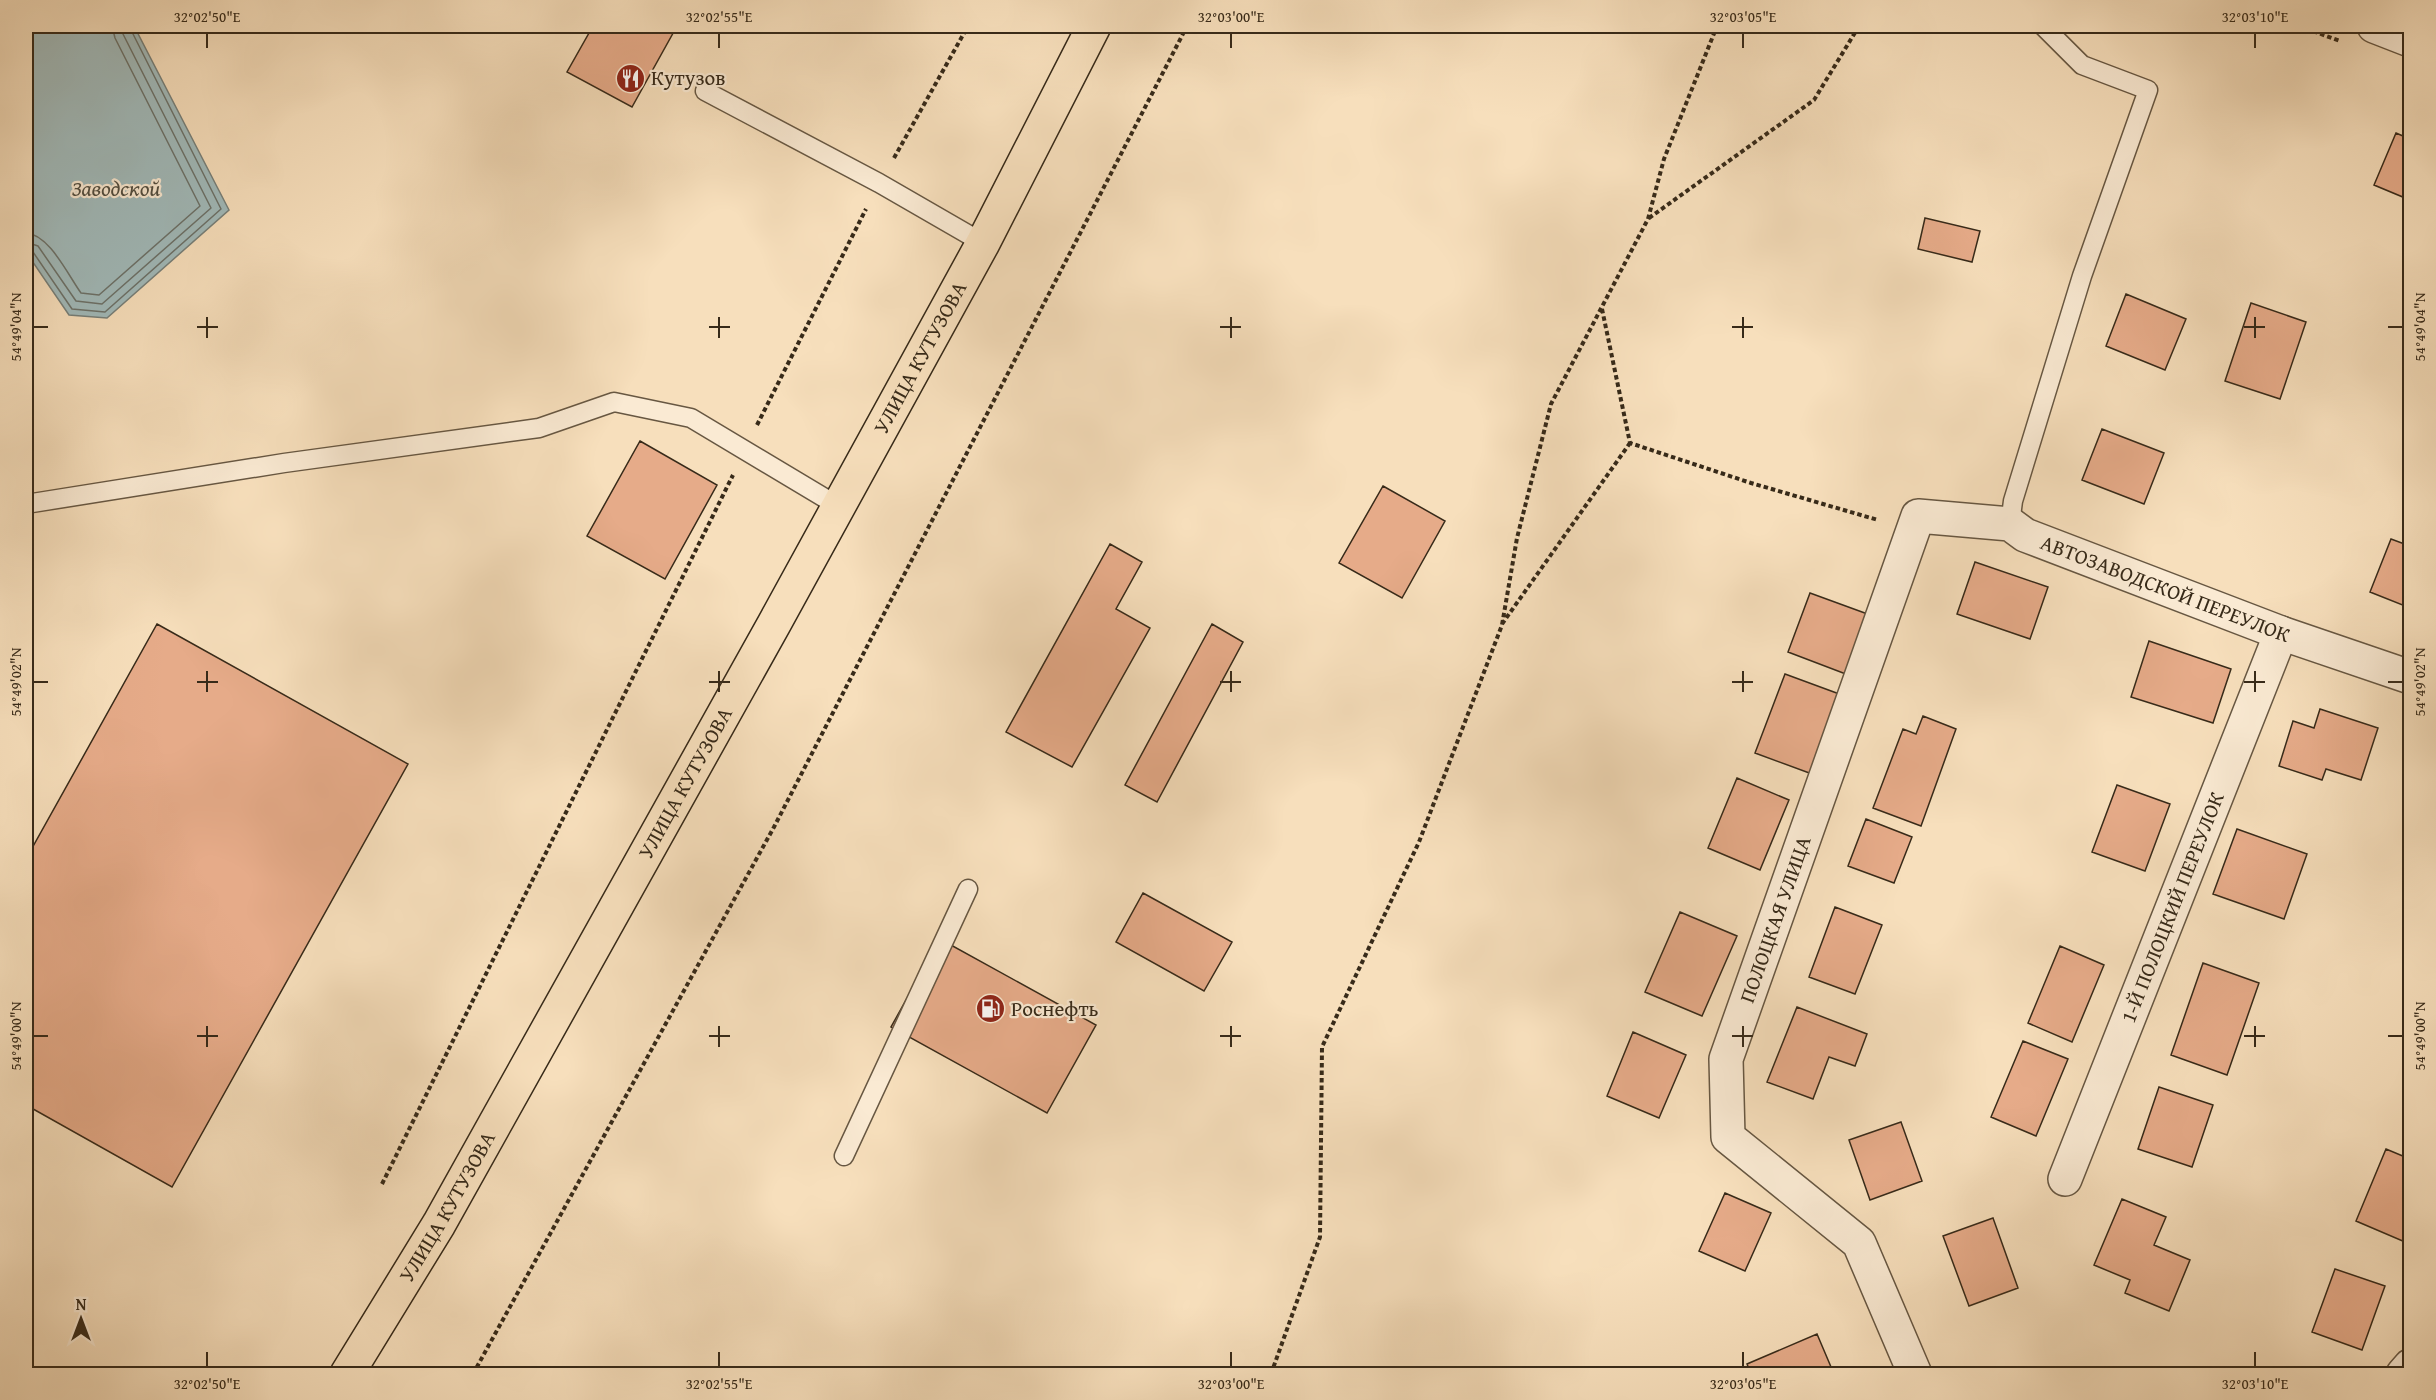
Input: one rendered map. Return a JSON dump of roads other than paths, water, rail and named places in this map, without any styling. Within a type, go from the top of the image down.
[{"type":"main road","name":"УЛИЦА КУТУЗОВА","points":[[347,1374],[439,1224],[838,506],[982,243],[1094,26]]},
{"type":"street","points":[[2374,26],[2410,40]]},
{"type":"street","name":"АВТОЗАВОДСКОЙ ПЕРЕУЛОК","points":[[1903,520],[2010,524],[2025,535],[2281,633],[2410,678]]},
{"type":"street","name":"ПОЛОЦКАЯ УЛИЦА","points":[[1903,520],[1726,1059],[1728,1137],[1859,1243],[1915,1374]]},
{"type":"street","name":"1-Й ПОЛОЦКИЙ ПЕРЕУЛОК","points":[[2065,1179],[2281,633]]},
{"type":"street","points":[[2403,1374],[2410,1366]]},
{"type":"lane","points":[[2010,524],[2013,501],[2082,276],[2148,90],[2082,65],[2043,26]]},
{"type":"lane","points":[[705,91],[879,183],[982,243]]},
{"type":"lane","points":[[26,504],[284,463],[539,428],[614,402],[691,418],[838,506]]},
{"type":"lane","points":[[844,1156],[968,889]]},
{"type":"water","name":"Заводской","points":[[26,26],[134,26],[229,210],[107,318],[69,315],[26,252]]},
{"type":"place","name":"Кутузов","points":[[630,78]]},
{"type":"place","name":"Роснефть","points":[[990,1009]]}]
